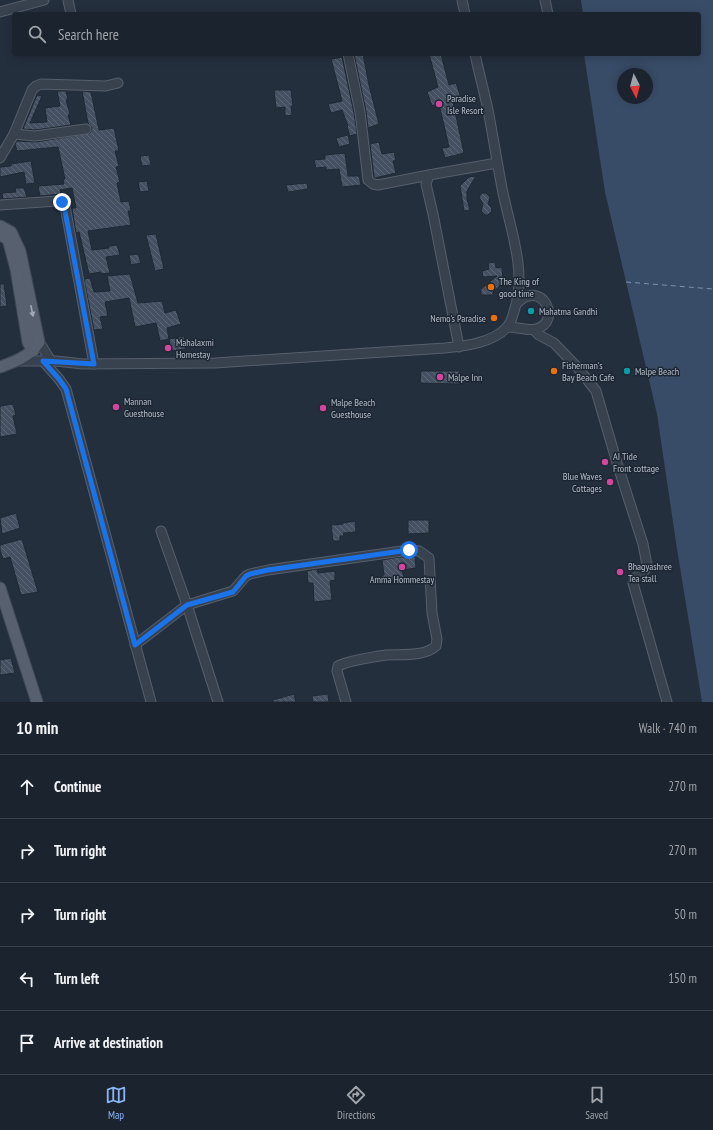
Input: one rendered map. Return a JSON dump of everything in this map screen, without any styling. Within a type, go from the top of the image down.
[{"type":"main road","points":[[0,226],[11,232],[20,251],[36,346]]},
{"type":"main road","points":[[0,235],[8,239],[16,269],[28,342],[36,346]]},
{"type":"main road","points":[[0,367],[15,362],[36,346]]},
{"type":"main road","points":[[0,588],[37,702]]},
{"type":"street","points":[[0,12],[44,0]]},
{"type":"street","points":[[68,0],[71,12]]},
{"type":"street","points":[[462,0],[465,12]]},
{"type":"street","points":[[546,0],[548,12]]},
{"type":"street","points":[[348,56],[360,112],[368,180],[378,185],[497,163]]},
{"type":"street","points":[[0,362],[47,361],[94,364],[215,363],[459,347],[472,345],[498,334],[508,327],[514,314],[517,303],[518,276],[514,241],[502,190],[488,109],[475,56]]},
{"type":"street","points":[[0,158],[14,134],[32,90],[36,86],[41,84],[106,86],[118,83]]},
{"type":"street","points":[[14,134],[35,136],[86,129]]},
{"type":"street","points":[[429,175],[426,184],[459,347]]},
{"type":"street","points":[[0,205],[62,202],[94,364]]},
{"type":"street","points":[[517,303],[527,296],[533,295],[547,304],[549,309],[547,320],[544,325],[534,330]]},
{"type":"street","points":[[514,314],[516,320],[524,328]]},
{"type":"street","points":[[508,327],[534,330],[554,343],[578,368],[596,391],[643,544],[647,565],[645,570],[634,579],[633,583],[667,702]]},
{"type":"street","points":[[36,346],[66,389],[151,702]]},
{"type":"street","points":[[161,531],[187,605],[218,702]]},
{"type":"street","points":[[135,645],[187,605],[233,592],[246,576],[250,574],[268,570],[409,550],[419,551],[428,558],[429,563],[432,613],[437,639],[436,646],[433,649],[419,653],[384,655],[344,663],[338,666],[337,671],[346,702]]},
{"type":"water","points":[[581,0],[713,0],[713,702],[702,702],[657,414],[605,192],[584,56],[701,56],[701,12],[583,12]]},
{"type":"building","points":[[354,56],[363,56],[379,124],[368,128]]},
{"type":"building","points":[[430,56],[442,56],[449,85],[456,83],[461,98],[453,102],[464,153],[445,158],[442,148],[449,147],[439,104],[432,106],[427,92],[438,87]]},
{"type":"building","points":[[342,57],[357,134],[350,136],[342,110],[331,113],[328,104],[342,101],[331,59]]},
{"type":"building","points":[[274,90],[291,90],[293,106],[291,106],[292,115],[285,116],[285,107],[276,108]]},
{"type":"building","points":[[57,91],[66,91],[68,100],[66,100],[70,114],[68,115],[71,125],[35,130],[23,129],[37,95],[42,96],[30,123],[47,122],[45,108],[60,106]]},
{"type":"building","points":[[82,91],[91,92],[99,130],[114,128],[119,151],[115,151],[119,166],[116,167],[120,182],[117,183],[121,202],[129,201],[131,211],[128,211],[131,225],[88,231],[92,250],[109,248],[109,246],[117,245],[120,255],[106,257],[110,273],[101,274],[101,272],[89,274],[79,232],[76,233],[72,208],[76,208],[72,188],[60,190],[61,194],[40,196],[38,186],[64,184],[63,179],[65,179],[58,147],[17,151],[15,144],[17,141],[36,142],[90,133],[92,128],[88,123]]},
{"type":"building","points":[[348,135],[350,144],[339,147],[336,138]]},
{"type":"building","points":[[379,142],[382,154],[394,152],[396,160],[393,161],[396,173],[375,178],[370,144]]},
{"type":"building","points":[[345,153],[348,176],[359,176],[361,185],[342,187],[339,169],[326,170],[326,167],[316,168],[314,160],[325,159],[325,155]]},
{"type":"building","points":[[149,155],[151,165],[142,166],[140,156]]},
{"type":"building","points":[[31,161],[35,183],[26,184],[24,172],[0,177],[0,167]]},
{"type":"building","points":[[476,176],[467,191],[467,199],[470,210],[464,211],[460,186],[469,177]]},
{"type":"building","points":[[147,181],[149,191],[140,192],[138,182]]},
{"type":"building","points":[[307,183],[308,189],[288,192],[286,185]]},
{"type":"building","points":[[15,188],[24,188],[27,197],[3,199],[2,193],[16,192]]},
{"type":"building","points":[[482,193],[486,193],[490,197],[488,204],[492,211],[488,215],[485,215],[481,211],[483,204],[479,197]]},
{"type":"building","points":[[156,234],[164,269],[155,271],[146,235]]},
{"type":"building","points":[[138,254],[141,263],[131,265],[129,255]]},
{"type":"building","points":[[495,262],[496,268],[502,267],[503,283],[493,292],[493,295],[481,295],[481,289],[497,276],[483,277],[482,271],[489,269],[488,263]]},
{"type":"building","points":[[130,274],[138,303],[162,301],[165,313],[176,310],[181,324],[167,328],[169,339],[160,341],[156,323],[135,327],[129,298],[105,302],[108,316],[100,317],[103,329],[94,330],[84,279],[90,278],[94,292],[110,291],[107,276]]},
{"type":"building","points":[[0,284],[4,284],[7,306],[0,307]]},
{"type":"building","points":[[184,336],[186,349],[171,351],[169,339]]},
{"type":"building","name":"Malpe Inn","points":[[421,371],[460,371],[459,384],[420,383]]},
{"type":"building","points":[[13,404],[16,415],[13,416],[17,434],[0,437],[0,406]]},
{"type":"building","points":[[16,513],[20,528],[2,534],[0,518]]},
{"type":"building","points":[[408,520],[429,520],[429,533],[408,534]]},
{"type":"building","points":[[355,521],[356,532],[343,533],[344,536],[340,536],[340,541],[333,541],[331,525]]},
{"type":"building","points":[[22,539],[38,592],[21,595],[10,557],[3,559],[0,545]]},
{"type":"building","points":[[399,557],[415,557],[416,568],[402,570],[405,582],[394,584],[393,580],[383,582],[381,576],[384,575],[382,560]]},
{"type":"building","points":[[317,569],[318,573],[335,571],[335,580],[330,581],[332,600],[314,602],[313,583],[308,583],[307,571]]},
{"type":"building","points":[[11,658],[15,673],[0,675],[0,660]]},
{"type":"building","points":[[294,694],[296,702],[273,702],[273,700]]},
{"type":"building","points":[[328,694],[329,702],[313,702],[312,696]]},
{"type":"ferry route","points":[[626,282],[713,289]]},
{"type":"place","name":"Paradise Isle Resort","points":[[439,104]]},
{"type":"place","name":"The King of good time","points":[[491,287]]},
{"type":"place","name":"Mahatma Gandhi","points":[[531,311]]},
{"type":"place","name":"Nemo's Paradise","points":[[494,318]]},
{"type":"place","name":"Mahalaxmi Homestay","points":[[168,348]]},
{"type":"place","name":"Fisherman's Bay Beach Cafe","points":[[554,371]]},
{"type":"place","name":"Malpe Beach","points":[[627,371]]},
{"type":"place","name":"Malpe Inn","points":[[440,377]]},
{"type":"place","name":"Mannan Guesthouse","points":[[116,407]]},
{"type":"place","name":"Malpe Beach Guesthouse","points":[[323,408]]},
{"type":"place","name":"AI Tide Front cottage","points":[[605,462]]},
{"type":"place","name":"Blue Waves Cottages","points":[[610,482]]},
{"type":"place","name":"Amma Hommestay","points":[[402,567]]},
{"type":"place","name":"Bhagyashree Tea stall","points":[[620,572]]},
{"type":"route","points":[[62,202],[94,364],[43,361],[66,389],[135,645],[187,605],[233,592],[246,576],[250,574],[268,570],[409,550]]}]
